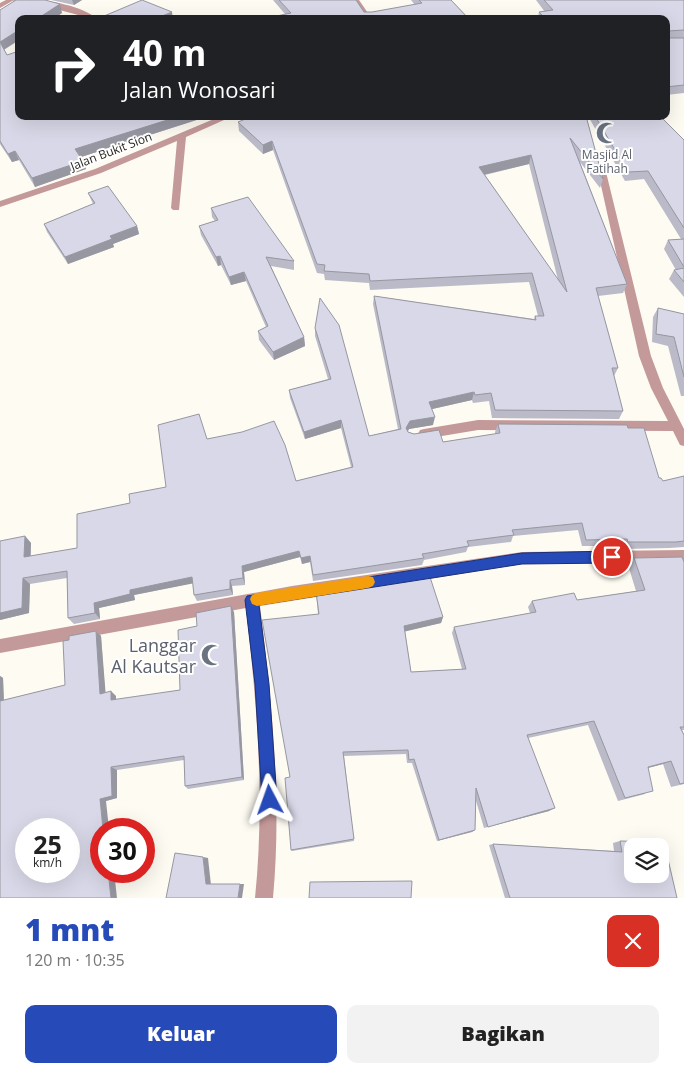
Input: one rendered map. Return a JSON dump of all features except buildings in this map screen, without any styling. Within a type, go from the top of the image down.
[{"type":"street","points":[[0,6],[10,0]]},
{"type":"street","points":[[33,0],[86,15]]},
{"type":"street","points":[[356,0],[366,15]]},
{"type":"street","name":"Jalan Bukit Sion","points":[[0,204],[98,171],[220,120]]},
{"type":"street","points":[[176,208],[182,136]]},
{"type":"street","points":[[602,172],[645,356],[657,388],[684,441]]},
{"type":"street","points":[[413,435],[478,425],[676,426]]},
{"type":"street","points":[[0,646],[252,600],[522,558],[684,556]]},
{"type":"street","points":[[252,600],[262,684],[270,800],[264,898]]},
{"type":"slow traffic","points":[[257,599],[368,582]]},
{"type":"place","name":"Masjid Al Fatihah","points":[[607,133]]},
{"type":"place","name":"Langgar Al Kautsar","points":[[212,655]]},
{"type":"route","points":[[270,800],[262,684],[252,600],[522,558],[612,557]]}]
